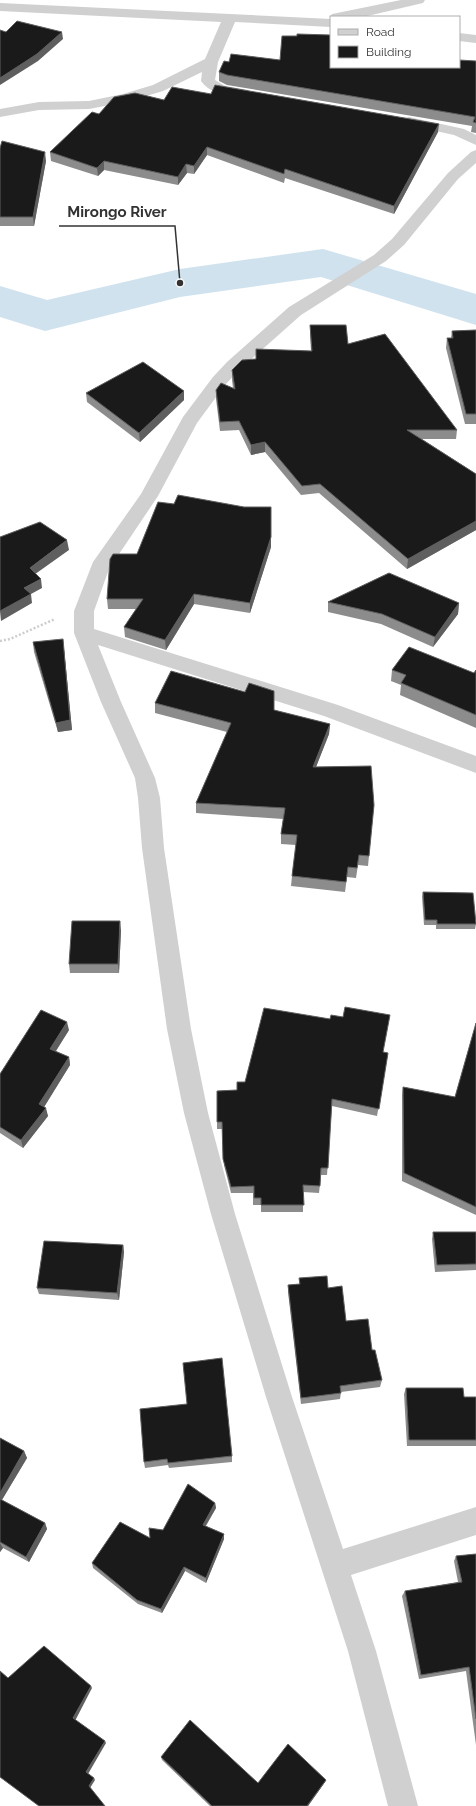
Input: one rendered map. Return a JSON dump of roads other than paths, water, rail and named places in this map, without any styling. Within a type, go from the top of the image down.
[{"type":"street","points":[[198,15],[201,0]]},
{"type":"street","points":[[343,16],[369,12],[418,0]]},
{"type":"street","points":[[0,7],[198,15],[330,23]]},
{"type":"street","points":[[230,17],[211,62],[208,81],[212,86],[224,90],[254,94]]},
{"type":"street","points":[[311,21],[330,18]]},
{"type":"street","points":[[460,37],[476,39]]},
{"type":"street","points":[[0,113],[39,106],[89,104],[126,98],[158,88],[211,62]]},
{"type":"street","points":[[395,119],[443,127],[476,140]]},
{"type":"street","points":[[403,1806],[362,1651],[235,1252],[196,1114],[178,1021],[153,848],[149,798],[145,778],[111,702],[84,633],[84,612],[100,566],[118,543],[149,496],[189,421],[232,366],[295,311],[380,258],[398,242],[453,176],[476,155]]},
{"type":"street","points":[[84,633],[306,702],[476,764]]},
{"type":"street","points":[[334,1566],[476,1521]]},
{"type":"waterway","points":[[0,301],[45,316],[180,283],[323,263],[476,310]]},
{"type":"place","name":"Mirongo River","points":[[180,283]]}]
